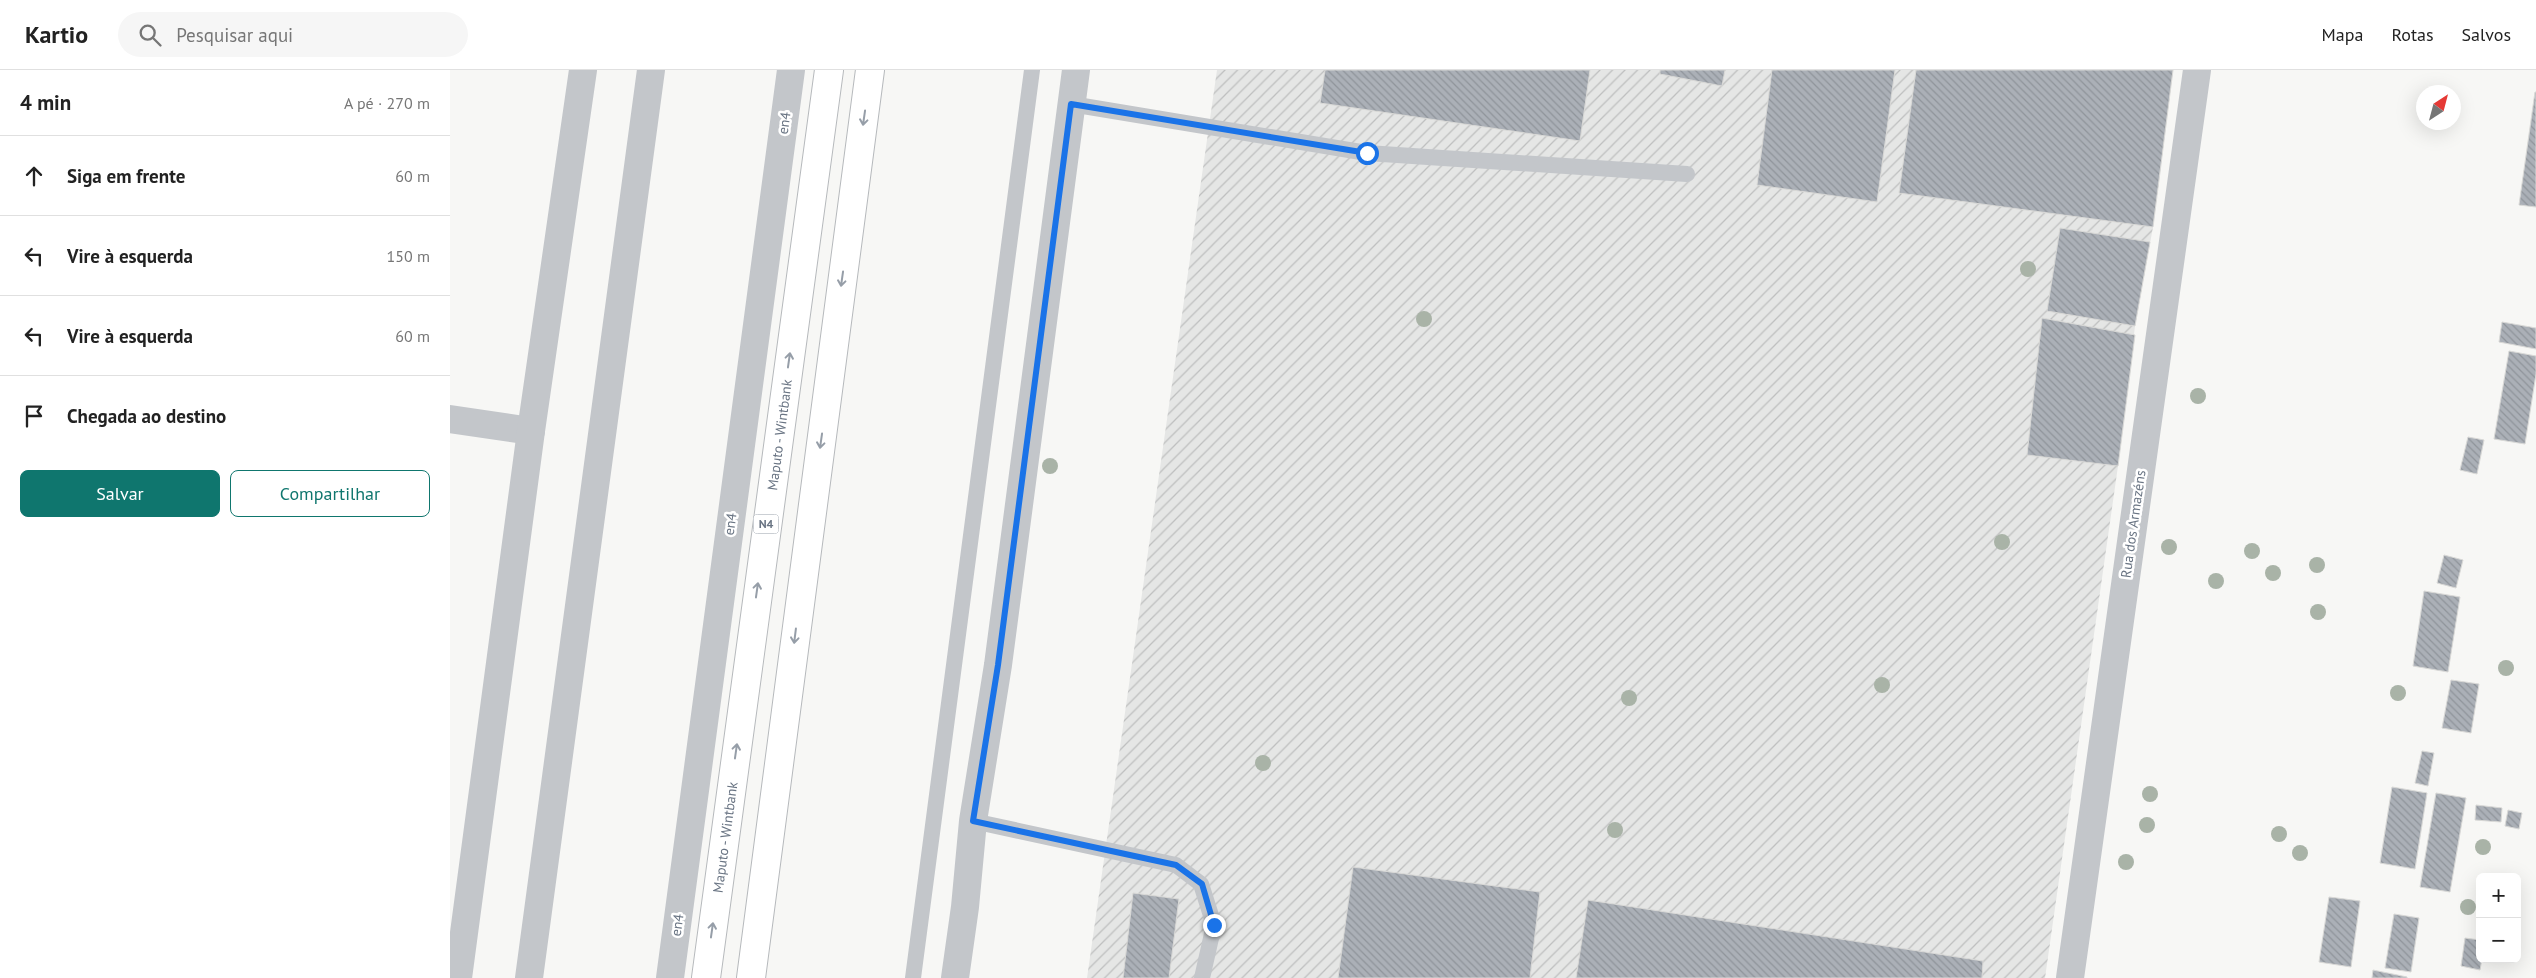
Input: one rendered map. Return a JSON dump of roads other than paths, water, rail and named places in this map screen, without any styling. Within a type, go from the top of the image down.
[{"type":"highway","name":"Maputo - Wintbank","points":[[706,978],[829,70]]},
{"type":"highway","points":[[751,978],[870,70]]},
{"type":"street","points":[[458,978],[531,431],[583,70]]},
{"type":"street","points":[[529,978],[651,70]]},
{"type":"street","name":"en4","points":[[670,978],[791,70]]},
{"type":"street","points":[[955,978],[966,907],[973,821],[998,665],[1076,70]]},
{"type":"street","name":"Rua dos Armazéns","points":[[2070,978],[2197,70]]},
{"type":"street","points":[[450,419],[531,431]]},
{"type":"lane","points":[[913,978],[1032,70]]},
{"type":"lane","points":[[1071,104],[1367,153],[1686,174]]},
{"type":"lane","points":[[973,821],[1176,865],[1202,884],[1214,925],[1202,978]]}]
